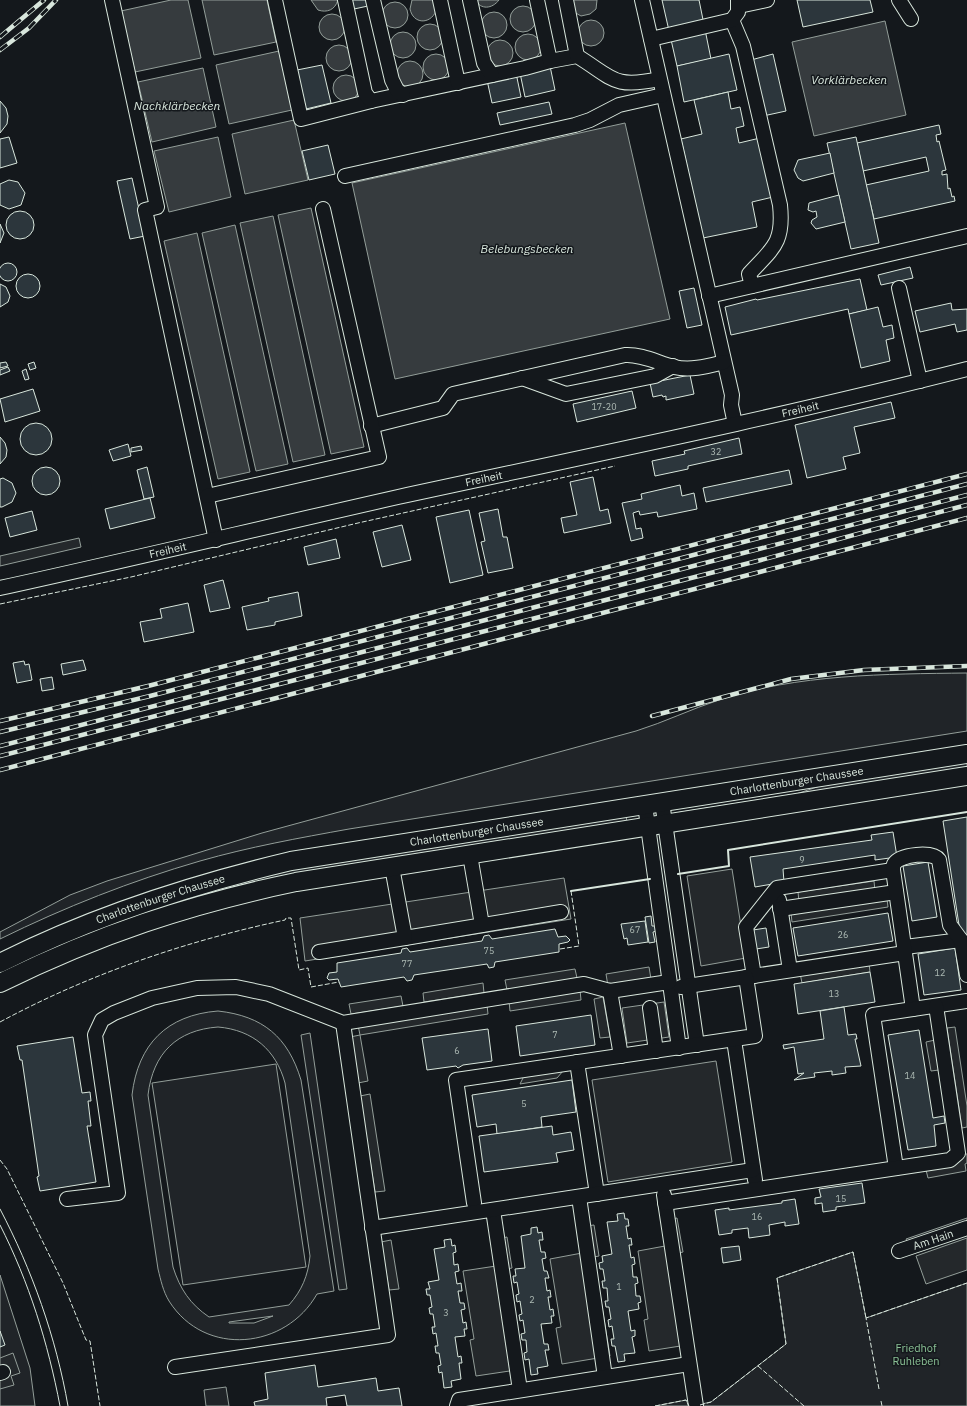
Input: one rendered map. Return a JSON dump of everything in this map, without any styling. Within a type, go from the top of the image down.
[{"type":"main road","name":"Charlottenburger Chaussee","points":[[0,963],[73,928],[172,892],[240,873],[291,861],[967,754]]},
{"type":"main road","name":"Charlottenburger Chaussee","points":[[0,984],[81,945],[147,921],[239,894],[296,882],[967,776]]},
{"type":"street","points":[[112,0],[112,6],[157,207],[145,210],[216,540]]},
{"type":"street","points":[[275,0],[302,119],[577,56],[605,75],[621,82],[638,83],[659,79]]},
{"type":"street","points":[[345,0],[365,93],[371,102]]},
{"type":"street","points":[[373,0],[392,80],[397,90],[403,95]]},
{"type":"street","points":[[440,0],[458,83]]},
{"type":"street","points":[[470,0],[484,63],[492,75]]},
{"type":"street","points":[[537,0],[550,61]]},
{"type":"street","points":[[566,0],[577,56]]},
{"type":"street","points":[[642,0],[732,395],[731,405],[735,424]]},
{"type":"street","points":[[651,39],[732,20],[738,12],[739,3],[767,0]]},
{"type":"street","points":[[899,0],[911,19]]},
{"type":"street","points":[[732,20],[743,46],[782,218],[779,237],[749,274],[752,286]]},
{"type":"street","points":[[345,176],[575,125],[590,120],[619,105],[663,95]]},
{"type":"street","points":[[207,496],[378,457],[323,209]]},
{"type":"street","points":[[709,296],[967,236]]},
{"type":"street","points":[[899,288],[920,381]]},
{"type":"street","points":[[371,426],[443,408],[452,394],[625,355],[643,356],[673,366],[690,369],[724,362]]},
{"type":"street","points":[[522,378],[555,391],[571,394],[655,376],[673,366]]},
{"type":"street","name":"Freiheit","points":[[0,588],[216,540],[355,507],[735,424],[967,369]]},
{"type":"street","points":[[654,803],[670,985],[679,1048]]},
{"type":"street","points":[[657,825],[689,986],[697,1045]]},
{"type":"street","points":[[913,1009],[893,870],[894,863],[906,857],[923,854],[937,856],[939,860],[950,925],[961,940],[967,975]]},
{"type":"street","points":[[470,855],[482,925]]},
{"type":"street","points":[[392,867],[405,938]]},
{"type":"street","points":[[474,1203],[456,1080],[754,1036],[746,927],[777,888],[893,870]]},
{"type":"street","points":[[777,888],[790,970]]},
{"type":"street","points":[[780,909],[896,892]]},
{"type":"street","points":[[319,952],[561,912]]},
{"type":"street","points":[[73,928],[81,945]]},
{"type":"street","points":[[67,1199],[118,1193],[95,1035],[102,1020],[130,1006],[173,992],[219,986],[236,987],[269,994],[342,1023],[584,984],[610,991],[670,985],[689,986],[961,940]]},
{"type":"street","points":[[610,991],[621,1056]]},
{"type":"street","points":[[896,1168],[873,1015],[967,1001]]},
{"type":"street","points":[[665,1203],[950,1160],[958,1153],[936,1006]]},
{"type":"street","points":[[650,1008],[656,1051]]},
{"type":"street","points":[[175,1367],[388,1336],[342,1023]]},
{"type":"street","points":[[734,1040],[756,1189]]},
{"type":"street","points":[[577,1062],[598,1194]]},
{"type":"street","points":[[372,1228],[753,1170]]},
{"type":"street","points":[[662,1184],[696,1406]]},
{"type":"street","points":[[579,1197],[605,1377]]},
{"type":"street","points":[[493,1210],[520,1390]]},
{"type":"street","name":"Am Hain","points":[[899,1251],[967,1228]]},
{"type":"street","points":[[457,1406],[459,1400],[689,1364]]},
{"type":"green space","points":[[967,673],[967,731],[349,829],[255,847],[200,861],[124,886],[49,916],[0,939],[0,932],[70,895],[107,881],[262,833],[636,731],[719,700],[749,691],[810,680],[842,677]]},
{"type":"green space","points":[[967,761],[967,768],[672,815],[675,813],[796,794],[829,783]]},
{"type":"green space","points":[[626,815],[627,823],[307,873],[87,935],[85,931],[144,908],[274,872]]},
{"type":"green space","points":[[218,1011],[248,1018],[261,1024],[272,1031],[281,1041],[296,1065],[301,1080],[334,1291],[317,1294],[303,1312],[286,1326],[266,1335],[245,1340],[223,1338],[203,1332],[184,1319],[169,1301],[165,1293],[158,1269],[132,1095],[135,1077],[141,1061],[148,1047],[158,1035],[170,1026],[184,1019],[200,1014]],"holes":[[[218,1027],[242,1032],[252,1037],[269,1052],[281,1071],[285,1083],[310,1256],[304,1282],[289,1305],[209,1317],[196,1307],[186,1295],[173,1267],[148,1095],[155,1067],[170,1046],[190,1033]],[[273,1316],[254,1323],[229,1323],[229,1322]]]},
{"type":"green space","points":[[310,1033],[347,1289],[339,1290],[301,1035]]},
{"type":"green space","points":[[276,1064],[306,1267],[183,1285],[152,1083]]},
{"type":"green space","name":"Friedhof Ruhleben","points":[[853,1252],[866,1318],[967,1283],[967,1406],[692,1406],[711,1402],[786,1344],[777,1278]]},
{"type":"green space","points":[[0,1275],[30,1368],[35,1406],[0,1406]]},
{"type":"green space","points":[[226,1387],[229,1406],[206,1406],[204,1390]]},
{"type":"green space","points":[[686,1400],[689,1406],[655,1406]]},
{"type":"shaded area","points":[[79,538],[81,547],[0,566],[0,556]]},
{"type":"shaded area","points":[[732,869],[746,958],[701,966],[687,876]]},
{"type":"shaded area","points":[[564,878],[571,919],[305,961],[300,918]]},
{"type":"shaded area","points":[[874,881],[875,891],[799,902],[798,892]]},
{"type":"shaded area","points":[[887,899],[888,907],[792,922],[791,913]]},
{"type":"shaded area","points":[[869,963],[870,972],[802,983],[800,973]]},
{"type":"shaded area","points":[[649,967],[651,979],[608,986],[606,974]]},
{"type":"shaded area","points":[[575,969],[577,978],[507,990],[505,980]]},
{"type":"shaded area","points":[[483,983],[484,993],[424,1002],[423,993]]},
{"type":"shaded area","points":[[580,990],[581,1000],[510,1011],[509,1001]]},
{"type":"shaded area","points":[[401,996],[403,1006],[351,1014],[349,1004]]},
{"type":"shaded area","points":[[603,997],[610,1037],[600,1038],[594,999]]},
{"type":"shaded area","points":[[664,1002],[669,1037],[627,1043],[622,1008]]},
{"type":"shaded area","points":[[487,1005],[488,1014],[360,1035],[358,1025]]},
{"type":"shaded area","points":[[955,1027],[967,1106],[967,1127],[962,1128],[947,1028]]},
{"type":"shaded area","points":[[360,1035],[368,1081],[358,1083],[350,1037]]},
{"type":"shaded area","points":[[935,1040],[939,1070],[931,1071],[926,1042]]},
{"type":"shaded area","points":[[716,1061],[732,1162],[608,1182],[592,1080]]},
{"type":"shaded area","points":[[563,1071],[557,1078],[520,1084],[524,1076]]},
{"type":"shaded area","points":[[370,1094],[385,1191],[375,1192],[360,1096]]},
{"type":"shaded area","points":[[967,1154],[967,1163],[965,1164],[966,1171],[928,1178],[926,1170],[950,1166]]},
{"type":"shaded area","points":[[677,1218],[683,1252],[679,1253],[693,1344],[649,1351],[644,1320],[648,1319],[638,1251],[665,1246],[661,1221]]},
{"type":"shaded area","points":[[967,1218],[967,1222],[908,1243],[906,1239]]},
{"type":"shaded area","points":[[594,1225],[599,1256],[594,1257],[610,1356],[562,1364],[556,1328],[561,1327],[550,1259],[582,1253],[578,1227]]},
{"type":"shaded area","points":[[507,1237],[512,1268],[507,1269],[523,1369],[476,1376],[470,1340],[474,1339],[463,1271],[496,1266],[492,1240]]},
{"type":"shaded area","points":[[967,1238],[967,1270],[926,1284],[916,1256]]},
{"type":"shaded area","points":[[391,1240],[399,1289],[389,1290],[381,1242]]},
{"type":"shaded area","points":[[13,1353],[20,1373],[11,1376],[14,1385],[0,1389],[0,1358]]},
{"type":"water","points":[[171,0],[188,0],[201,58],[135,72],[121,11]]},
{"type":"water","points":[[202,0],[267,0],[276,42],[214,55]]},
{"type":"water","points":[[311,0],[338,0],[333,8],[324,11],[318,10]]},
{"type":"water","points":[[412,0],[434,0],[436,11],[433,16],[430,19],[422,21],[414,18],[410,9]]},
{"type":"water","points":[[475,0],[499,0],[490,7],[483,7]]},
{"type":"water","points":[[571,0],[597,0],[596,9],[590,14],[581,16],[574,12]]},
{"type":"water","points":[[395,2],[404,6],[408,15],[404,24],[395,28],[386,24],[382,15],[386,6]]},
{"type":"water","points":[[523,6],[532,10],[536,19],[532,28],[523,32],[514,28],[510,19],[514,10]]},
{"type":"water","points":[[494,12],[503,16],[507,25],[503,34],[494,38],[485,34],[481,25],[485,16]]},
{"type":"water","points":[[332,14],[341,18],[345,27],[341,36],[332,40],[323,36],[319,27],[323,18]]},
{"type":"water","points":[[591,20],[600,24],[604,33],[600,42],[591,46],[582,42],[578,33],[582,24]]},
{"type":"water","name":"Vorklärbecken","points":[[885,21],[906,115],[814,136],[792,42]]},
{"type":"water","points":[[430,24],[439,28],[443,37],[439,46],[430,50],[421,46],[417,37],[421,28]]},
{"type":"water","points":[[403,32],[412,36],[416,45],[412,54],[403,58],[394,54],[390,45],[394,36]]},
{"type":"water","points":[[528,34],[537,38],[541,47],[537,56],[528,60],[519,56],[515,47],[519,38]]},
{"type":"water","points":[[500,40],[509,44],[513,53],[509,62],[500,66],[491,62],[487,53],[491,44]]},
{"type":"water","points":[[339,45],[348,49],[352,58],[348,67],[339,71],[330,67],[326,58],[330,49]]},
{"type":"water","points":[[279,51],[292,110],[229,124],[216,65]]},
{"type":"water","points":[[436,54],[445,58],[449,67],[445,76],[436,80],[427,76],[423,67],[427,58]]},
{"type":"water","points":[[410,61],[419,65],[423,74],[419,83],[410,87],[401,83],[397,74],[401,65]]},
{"type":"water","name":"Nachklärbecken","points":[[203,68],[216,127],[152,142],[138,82]]},
{"type":"water","points":[[346,75],[355,79],[359,88],[355,97],[346,101],[337,97],[333,88],[337,79]]},
{"type":"water","points":[[294,120],[308,180],[245,194],[232,134]]},
{"type":"water","name":"Belebungsbecken","points":[[625,123],[670,319],[395,379],[352,183]]},
{"type":"water","points":[[218,137],[231,197],[169,212],[154,151]]},
{"type":"water","points":[[311,208],[364,447],[331,454],[278,215]]},
{"type":"water","points":[[273,216],[325,455],[293,462],[240,223]]},
{"type":"water","points":[[235,225],[288,464],[256,471],[202,233]]},
{"type":"water","points":[[197,233],[250,472],[218,479],[164,241]]},
{"type":"building","points":[[352,0],[367,0],[368,6],[354,9]]},
{"type":"building","points":[[662,0],[699,0],[711,59],[677,66]]},
{"type":"building","points":[[797,0],[870,0],[873,12],[803,27]]},
{"type":"building","points":[[729,54],[737,90],[684,102],[677,66]]},
{"type":"building","points":[[773,54],[786,111],[763,116],[751,60]]},
{"type":"building","points":[[322,65],[331,103],[306,109],[297,70]]},
{"type":"building","points":[[550,66],[555,90],[525,97],[520,73]]},
{"type":"building","points":[[516,73],[521,97],[492,103],[487,80]]},
{"type":"building","points":[[728,92],[731,109],[740,107],[744,126],[736,128],[739,143],[760,138],[773,197],[752,202],[757,227],[703,238],[681,139],[702,134],[694,100]]},
{"type":"building","points":[[0,101],[6,108],[8,116],[7,124],[0,133]]},
{"type":"building","points":[[549,102],[552,114],[500,125],[497,113]]},
{"type":"building","points":[[939,125],[941,134],[936,135],[937,142],[939,141],[946,170],[942,171],[942,175],[947,174],[948,189],[950,188],[952,197],[954,196],[955,201],[874,219],[866,185],[929,171],[926,157],[863,171],[857,143]]},
{"type":"building","points":[[9,137],[17,163],[0,168],[0,139]]},
{"type":"building","points":[[856,137],[879,243],[851,249],[827,143]]},
{"type":"building","points":[[328,145],[335,174],[309,180],[302,151]]},
{"type":"building","points":[[830,153],[834,173],[803,181],[798,178],[794,170],[798,160]]},
{"type":"building","points":[[132,178],[145,236],[130,239],[117,181]]},
{"type":"building","points":[[9,180],[18,182],[25,193],[21,205],[9,209],[0,205],[0,184]]},
{"type":"building","points":[[839,195],[845,222],[816,229],[811,223],[812,220],[817,217],[816,211],[813,212],[808,210],[809,203]]},
{"type":"building","points":[[20,211],[30,215],[34,225],[30,235],[20,239],[10,235],[6,225],[10,215]]},
{"type":"building","points":[[0,224],[4,233],[0,243]]},
{"type":"building","points":[[8,263],[14,266],[17,272],[14,278],[8,281],[2,278],[-1,272],[2,266]]},
{"type":"building","points":[[910,267],[913,278],[881,285],[878,275]]},
{"type":"building","points":[[28,274],[37,277],[40,286],[37,295],[28,298],[19,295],[16,286],[19,277]]},
{"type":"building","points":[[860,279],[867,310],[849,314],[848,309],[731,335],[725,307],[756,299]]},
{"type":"building","points":[[0,284],[6,287],[10,296],[8,302],[0,307]]},
{"type":"building","points":[[694,288],[702,325],[687,328],[679,291]]},
{"type":"building","points":[[951,303],[952,310],[967,309],[967,330],[957,332],[955,324],[920,332],[915,311]]},
{"type":"building","points":[[878,307],[883,327],[892,325],[894,338],[886,340],[890,361],[861,368],[849,314]]},
{"type":"building","points":[[6,362],[8,366],[0,368],[0,363]]},
{"type":"building","points":[[34,362],[36,368],[30,370],[28,364]]},
{"type":"building","points":[[8,367],[10,371],[0,375],[0,370]]},
{"type":"building","points":[[26,369],[29,379],[25,380],[22,371]]},
{"type":"building","points":[[690,375],[694,394],[666,400],[666,396],[663,397],[662,395],[653,397],[650,383]]},
{"type":"building","points":[[33,389],[40,411],[5,422],[0,399]]},
{"type":"building","points":[[632,391],[636,408],[577,422],[573,404]]},
{"type":"building","points":[[891,402],[895,418],[854,427],[860,453],[843,457],[846,469],[807,478],[795,425]]},
{"type":"building","points":[[33,423],[39,423],[49,430],[52,439],[51,445],[45,452],[39,455],[33,455],[23,448],[20,442],[20,436],[27,426]]},
{"type":"building","points":[[0,437],[5,443],[7,450],[6,457],[0,464]]},
{"type":"building","points":[[739,438],[742,454],[688,466],[688,469],[655,476],[652,461],[685,454],[684,451]]},
{"type":"building","points":[[128,444],[131,456],[113,461],[109,450]]},
{"type":"building","points":[[141,446],[142,450],[131,452],[131,448]]},
{"type":"building","points":[[46,467],[56,471],[60,481],[56,491],[46,495],[36,491],[32,481],[36,471]]},
{"type":"building","points":[[147,467],[154,497],[144,499],[137,470]]},
{"type":"building","points":[[789,470],[792,484],[706,502],[703,488]]},
{"type":"building","points":[[593,477],[600,511],[608,509],[611,523],[564,533],[561,518],[577,515],[570,482]]},
{"type":"building","points":[[3,478],[12,483],[16,493],[12,502],[0,507],[0,479]]},
{"type":"building","points":[[680,485],[682,496],[694,493],[697,509],[658,517],[657,512],[640,515],[639,511],[633,513],[636,529],[641,528],[643,538],[631,541],[622,503],[642,499],[641,494]]},
{"type":"building","points":[[150,498],[155,518],[110,529],[105,509]]},
{"type":"building","points":[[498,509],[503,537],[507,537],[513,568],[488,573],[481,542],[485,541],[479,513]]},
{"type":"building","points":[[469,510],[483,575],[450,583],[436,517]]},
{"type":"building","points":[[32,511],[37,530],[10,537],[5,518]]},
{"type":"building","points":[[402,525],[411,560],[382,567],[373,532]]},
{"type":"building","points":[[336,539],[340,558],[308,565],[304,547]]},
{"type":"building","points":[[223,580],[230,608],[210,612],[204,585]]},
{"type":"building","points":[[298,592],[302,616],[275,622],[275,625],[247,630],[242,607],[269,601],[268,598]]},
{"type":"building","points":[[188,603],[194,632],[144,642],[140,622],[162,618],[160,609]]},
{"type":"building","points":[[83,660],[86,670],[63,675],[61,664]]},
{"type":"building","points":[[24,661],[25,665],[29,664],[32,680],[17,683],[13,663]]},
{"type":"building","points":[[52,677],[54,689],[42,691],[40,679]]},
{"type":"building","points":[[967,817],[967,937],[961,938],[943,821]]},
{"type":"building","points":[[893,832],[897,857],[875,860],[875,855],[783,869],[784,882],[755,887],[750,857],[872,840],[871,835]]},
{"type":"building","points":[[928,862],[937,917],[912,921],[903,866]]},
{"type":"building","points":[[888,913],[893,941],[798,956],[793,928]]},
{"type":"building","points":[[651,916],[652,926],[656,926],[657,931],[653,932],[655,942],[649,943],[645,917]]},
{"type":"building","points":[[645,921],[648,942],[628,945],[627,938],[624,939],[621,924]]},
{"type":"building","points":[[766,928],[769,947],[756,949],[753,930]]},
{"type":"building","points":[[555,929],[558,937],[566,936],[570,940],[559,944],[559,952],[495,962],[494,967],[489,968],[487,964],[414,975],[412,980],[407,981],[404,977],[341,987],[338,979],[329,980],[327,978],[329,973],[337,972],[337,963],[401,953],[402,949],[407,948],[410,952],[482,941],[484,936],[489,935],[492,939]]},
{"type":"building","points":[[955,948],[961,990],[924,995],[918,954]]},
{"type":"building","points":[[870,972],[875,1002],[798,1014],[794,984]]},
{"type":"building","points":[[844,1007],[848,1035],[856,1034],[857,1039],[855,1039],[861,1066],[845,1067],[846,1073],[832,1075],[832,1071],[814,1073],[815,1077],[794,1080],[804,1073],[798,1074],[794,1047],[784,1049],[783,1045],[824,1039],[820,1011]]},
{"type":"building","points":[[591,1015],[595,1045],[520,1056],[516,1026]]},
{"type":"building","points":[[488,1029],[492,1061],[463,1065],[458,1068],[456,1066],[427,1070],[422,1038]]},
{"type":"building","points":[[919,1030],[933,1118],[944,1116],[945,1123],[934,1125],[936,1146],[908,1150],[888,1035]]},
{"type":"building","points":[[73,1037],[82,1093],[90,1092],[91,1101],[88,1101],[91,1126],[87,1126],[96,1182],[40,1191],[22,1060],[20,1060],[17,1046]]},
{"type":"building","points":[[572,1080],[576,1112],[541,1117],[542,1127],[497,1134],[496,1124],[477,1127],[472,1095]]},
{"type":"building","points":[[552,1126],[553,1135],[571,1132],[574,1150],[556,1153],[558,1162],[484,1172],[479,1136]]},
{"type":"building","points":[[862,1183],[865,1203],[836,1207],[836,1210],[823,1212],[822,1203],[815,1204],[815,1198],[821,1197],[819,1189]]},
{"type":"building","points":[[795,1199],[799,1224],[785,1226],[785,1222],[769,1225],[770,1235],[749,1238],[748,1228],[732,1230],[732,1233],[719,1235],[715,1210],[729,1208],[729,1210],[782,1203],[782,1201]]},
{"type":"building","points":[[624,1213],[625,1219],[628,1219],[629,1226],[626,1226],[628,1239],[631,1238],[632,1245],[629,1245],[631,1258],[634,1257],[635,1264],[632,1265],[633,1277],[637,1277],[638,1283],[635,1284],[636,1296],[640,1296],[641,1302],[638,1303],[639,1309],[628,1311],[631,1331],[635,1330],[635,1336],[632,1337],[635,1353],[624,1354],[625,1361],[618,1362],[615,1346],[612,1346],[611,1339],[614,1339],[612,1326],[609,1327],[608,1320],[611,1319],[609,1307],[606,1307],[605,1301],[608,1301],[607,1288],[603,1288],[602,1281],[605,1281],[603,1269],[600,1269],[599,1263],[603,1262],[602,1256],[612,1254],[607,1222],[618,1221],[617,1214]]},
{"type":"building","points":[[537,1227],[538,1233],[542,1232],[543,1240],[539,1240],[541,1252],[545,1252],[546,1258],[542,1259],[544,1271],[547,1271],[549,1278],[545,1278],[547,1291],[550,1290],[551,1297],[548,1297],[550,1310],[553,1309],[554,1316],[551,1316],[552,1323],[541,1324],[544,1344],[548,1344],[549,1350],[545,1350],[548,1366],[537,1368],[538,1374],[531,1375],[529,1359],[525,1360],[524,1353],[527,1352],[526,1340],[522,1340],[521,1334],[525,1333],[523,1320],[520,1321],[519,1315],[522,1314],[520,1301],[517,1302],[516,1295],[519,1294],[517,1282],[514,1283],[513,1276],[516,1276],[515,1269],[525,1268],[521,1236],[531,1234],[531,1228]]},
{"type":"building","points":[[451,1239],[452,1246],[455,1245],[456,1252],[453,1253],[454,1265],[458,1264],[459,1271],[455,1272],[457,1284],[461,1283],[462,1291],[458,1291],[460,1303],[464,1303],[465,1309],[461,1310],[463,1323],[466,1322],[467,1329],[464,1329],[465,1336],[455,1337],[458,1357],[461,1356],[462,1363],[459,1363],[461,1379],[451,1381],[452,1387],[444,1388],[442,1372],[439,1373],[438,1366],[441,1365],[439,1353],[436,1353],[435,1346],[438,1346],[436,1333],[433,1334],[432,1327],[435,1327],[433,1314],[430,1314],[429,1308],[432,1307],[430,1295],[427,1295],[426,1289],[430,1289],[428,1282],[439,1280],[434,1249],[445,1247],[444,1240]]},
{"type":"building","points":[[739,1246],[741,1260],[723,1263],[721,1248]]},
{"type":"building","points":[[0,1331],[5,1345],[0,1347]]},
{"type":"building","points":[[315,1365],[318,1387],[376,1378],[378,1391],[399,1388],[402,1406],[347,1406],[345,1395],[326,1398],[327,1406],[255,1406],[254,1402],[268,1399],[265,1373]]},
{"type":"tram line","points":[[0,1209],[12,1232],[42,1304],[57,1355],[68,1406]]},
{"type":"tram line","points":[[0,1225],[29,1291],[50,1359],[60,1406]]},
{"type":"railway","points":[[0,37],[44,0]]},
{"type":"railway","points":[[0,50],[29,28],[56,0]]},
{"type":"railway","points":[[0,721],[148,686],[967,474]]},
{"type":"railway","points":[[0,732],[150,696],[967,484]]},
{"type":"railway","points":[[0,746],[967,495]]},
{"type":"railway","points":[[909,520],[967,505]]},
{"type":"railway","points":[[0,770],[967,518]]},
{"type":"railway","points":[[0,756],[761,560],[913,519]]},
{"type":"railway","points":[[652,716],[791,679],[864,670],[967,666]]},
{"type":"fence","points":[[0,604],[131,577],[358,523],[615,466]]},
{"type":"fence","points":[[560,949],[579,946],[571,891]]},
{"type":"fence","points":[[0,1022],[103,974],[175,949],[248,928],[285,920],[286,918],[291,918],[299,970],[308,968],[311,987],[339,982]]},
{"type":"fence","points":[[0,1160],[7,1169],[63,1283],[86,1340],[90,1341],[100,1406]]},
{"type":"fence","points":[[700,1405],[711,1402],[786,1344],[777,1278],[853,1252],[866,1318]]},
{"type":"fence","points":[[879,1389],[866,1318],[967,1283]]},
{"type":"fence","points":[[758,1366],[804,1406]]},
{"type":"fence","points":[[655,1406],[686,1400],[689,1406]]},
{"type":"fence","points":[[881,1401],[882,1406]]},
{"type":"wall","points":[[678,874],[729,866],[728,850],[967,812]]},
{"type":"wall","points":[[571,891],[650,879]]}]
